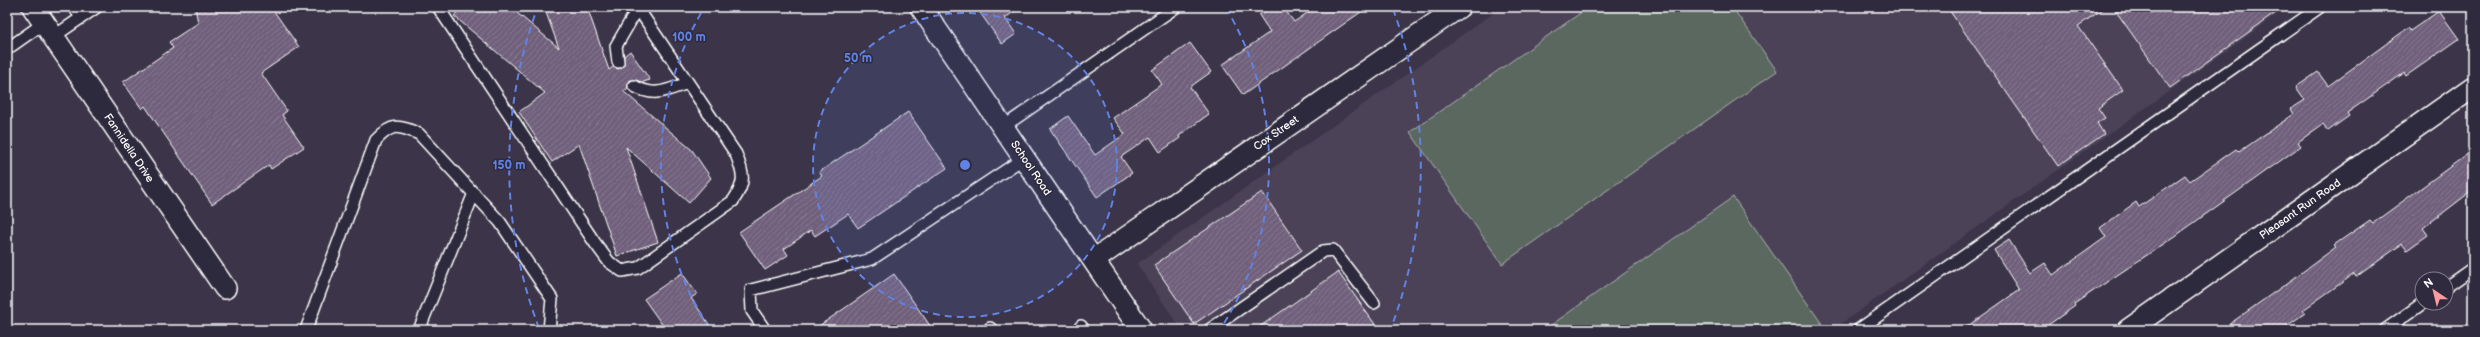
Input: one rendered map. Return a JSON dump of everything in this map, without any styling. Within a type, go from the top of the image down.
[{"type":"street","name":"School Road","points":[[921,7],[1141,330]]},
{"type":"street","name":"Cox Street","points":[[1094,260],[1459,7]]},
{"type":"street","name":"Fannidella Drive","points":[[44,22],[225,288]]},
{"type":"street","name":"Pleasant Run Road","points":[[2128,330],[2473,87]]},
{"type":"lane","points":[[74,7],[82,17]]},
{"type":"lane","points":[[9,43],[44,22],[82,17],[97,7]]},
{"type":"lane","points":[[438,7],[595,243],[609,262],[622,271],[638,268],[733,201],[742,187],[743,173],[736,154],[638,7],[616,46],[618,62]]},
{"type":"lane","points":[[1002,127],[1176,7]]},
{"type":"lane","points":[[1858,330],[2320,7]]},
{"type":"lane","points":[[634,86],[646,92],[659,93],[688,83]]},
{"type":"lane","points":[[306,330],[376,140],[387,128],[402,126],[419,134],[500,222],[552,299],[549,330]]},
{"type":"lane","points":[[765,330],[752,311],[751,290],[872,259],[1024,158]]},
{"type":"lane","points":[[419,330],[474,194]]},
{"type":"lane","points":[[1209,330],[1323,251],[1333,250],[1374,303]]},
{"type":"lane","points":[[2454,281],[2473,268]]},
{"type":"lane","points":[[2385,330],[2414,309]]},
{"type":"shaded area","points":[[1502,7],[2288,7],[1832,330],[1182,330],[1137,264]]},
{"type":"shaded area","points":[[1589,7],[1732,7],[1777,71],[1502,264],[1410,132]]},
{"type":"shaded area","points":[[1733,197],[1822,324],[1813,330],[1544,330]]},
{"type":"building","points":[[195,7],[271,7],[299,47],[261,73],[287,111],[282,115],[304,147],[271,169],[269,165],[212,204],[145,106],[142,109],[123,82],[173,48],[169,42],[198,23]]},
{"type":"building","points":[[461,7],[510,7],[559,48],[544,7],[587,7],[609,70],[613,67],[618,69],[622,67],[624,56],[630,51],[650,80],[643,82],[630,80],[628,89],[623,91],[692,150],[711,178],[689,203],[626,147],[658,242],[617,256],[579,144],[552,162],[519,112],[545,93],[454,16]]},
{"type":"building","points":[[976,7],[1021,7],[1005,18],[1016,34],[1002,44]]},
{"type":"building","points":[[1271,7],[1283,7],[1294,22],[1316,7],[1368,7],[1243,95],[1222,65],[1270,32],[1259,15]]},
{"type":"building","points":[[1947,7],[2106,7],[2078,26],[2123,90],[2098,108],[2105,118],[2097,123],[2104,134],[2058,166]]},
{"type":"building","points":[[2113,7],[2284,7],[2170,88]]},
{"type":"building","points":[[2439,11],[2459,39],[2406,76],[2404,73],[2347,113],[2349,116],[2328,131],[2323,124],[2298,142],[2301,146],[2174,237],[2074,304],[2075,306],[2041,330],[1962,330],[2019,290],[1994,250],[2009,240],[2030,273],[2045,263],[2053,275],[2106,237],[2100,228],[2136,202],[2139,207],[2185,175],[2190,181],[2236,149],[2239,152],[2294,114],[2291,109],[2305,100],[2296,87],[2318,72],[2328,86],[2408,28],[2410,31]]},
{"type":"building","points":[[1190,43],[1211,72],[1190,87],[1209,114],[1160,152],[1150,137],[1121,157],[1132,173],[1097,197],[1050,129],[1068,116],[1095,155],[1125,134],[1113,118],[1162,84],[1152,70]]},
{"type":"building","points":[[908,112],[947,168],[858,228],[848,214],[815,236],[811,230],[784,249],[788,255],[765,270],[739,232],[822,176],[819,172]]},
{"type":"building","points":[[2473,150],[2473,190],[2423,228],[2428,235],[2407,250],[2402,244],[2356,277],[2354,274],[2303,310],[2305,313],[2281,330],[2221,330],[2336,247],[2334,245],[2370,220],[2373,223]]},
{"type":"building","points":[[1262,192],[1302,250],[1194,324],[1154,265]]},
{"type":"building","points":[[1338,272],[1379,330],[1255,330]]},
{"type":"building","points":[[682,273],[697,294],[691,298],[713,330],[666,330],[644,299]]},
{"type":"building","points":[[894,274],[933,330],[813,330],[848,306]]}]
